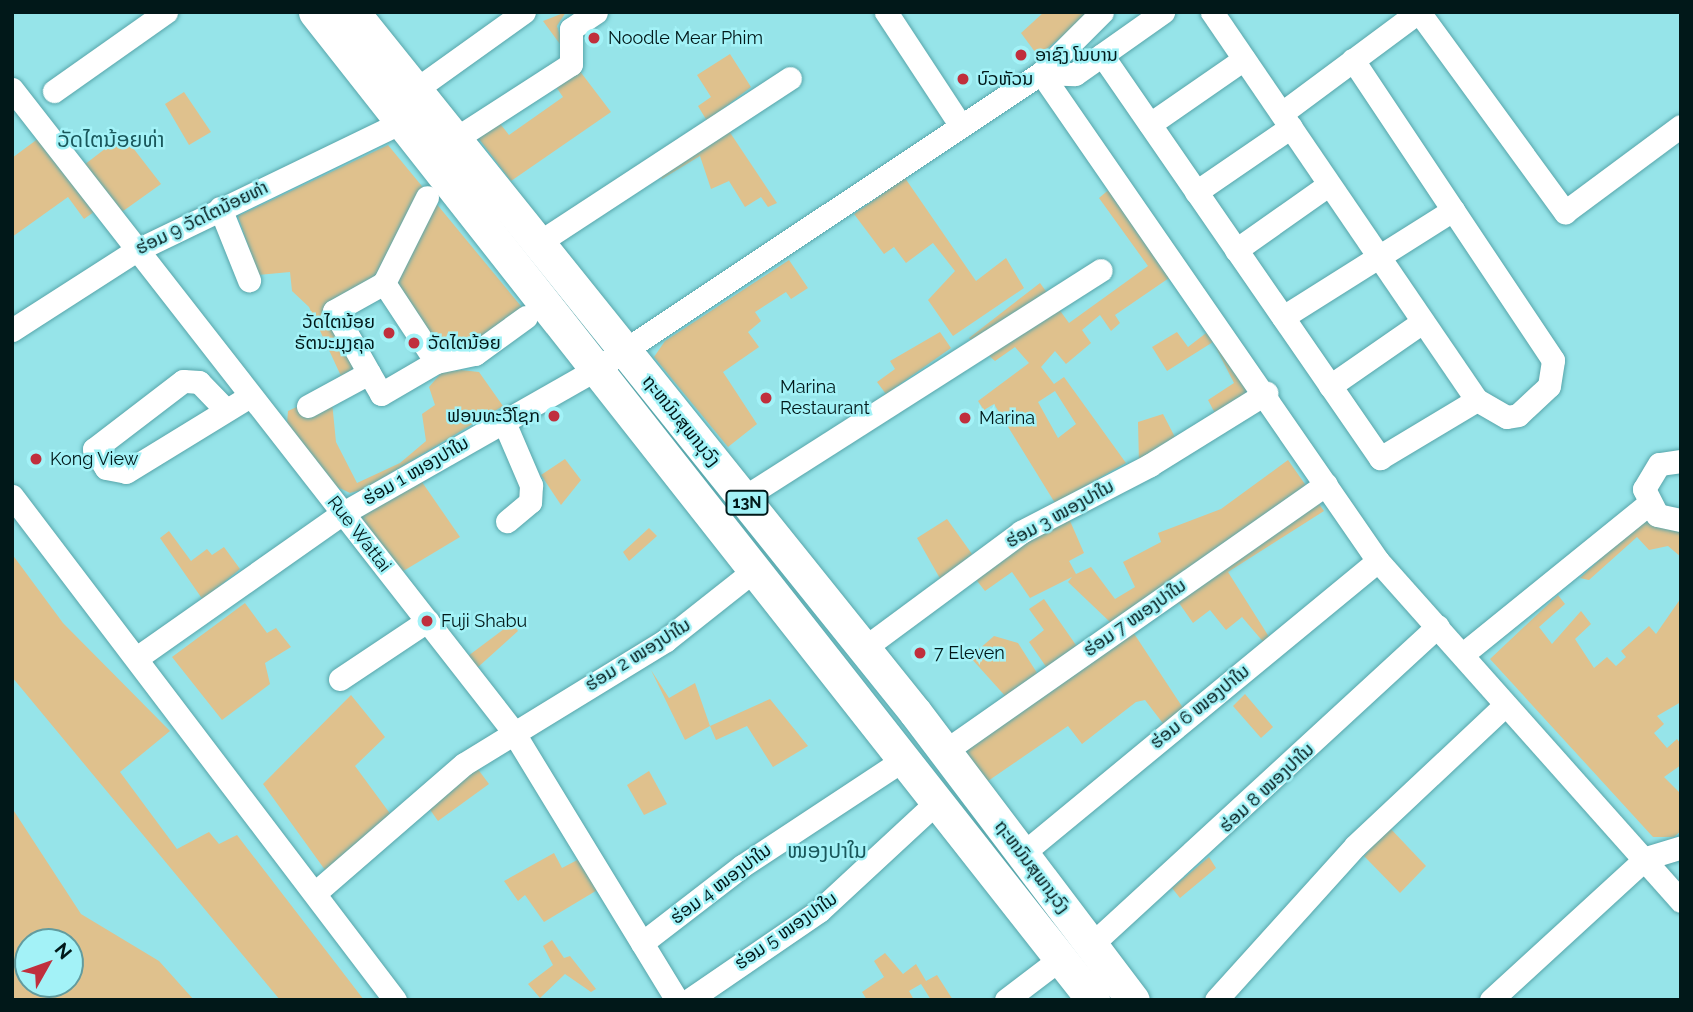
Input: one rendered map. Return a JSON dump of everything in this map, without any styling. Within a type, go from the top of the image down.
[{"type":"highway","name":"ຖະຫນົນສຸພານຸວົງ","points":[[315,12],[402,122],[610,359],[743,498],[945,751],[1133,1000]]},
{"type":"highway","name":"ຖະຫນົນສຸພານຸວົງ","points":[[353,12],[538,243],[610,359],[756,569],[1093,1000]]},
{"type":"street","points":[[54,91],[166,12]]},
{"type":"street","points":[[415,90],[524,12]]},
{"type":"street","points":[[455,139],[571,64],[571,29],[596,12]]},
{"type":"street","points":[[886,12],[960,123]]},
{"type":"street","name":"ຮ່ອມ 1 ໜອງປາໃນ","points":[[138,657],[343,513],[610,359],[960,123],[1041,73],[1102,12]]},
{"type":"street","points":[[1041,73],[1076,74],[1163,12]]},
{"type":"street","points":[[1212,12],[1421,323],[1477,400],[1507,418],[1518,415],[1556,373],[1353,60]]},
{"type":"street","points":[[1196,192],[1286,120],[1353,60],[1418,12],[1565,212],[1681,126]]},
{"type":"street","points":[[1102,55],[1380,458],[1477,400]]},
{"type":"street","points":[[1150,124],[1244,59]]},
{"type":"street","points":[[1041,73],[1266,393],[1378,561],[1463,654],[1505,705],[1646,858],[1681,901]]},
{"type":"street","points":[[538,243],[790,78]]},
{"type":"street","name":"Rue Wattai","points":[[12,89],[135,251],[512,730],[677,1000]]},
{"type":"street","name":"ຮ່ອມ 9 ວັດໄຕນ້ອຍທ່າ","points":[[12,330],[135,251],[402,122]]},
{"type":"street","points":[[1236,250],[1328,185]]},
{"type":"street","points":[[427,197],[384,283],[334,311],[381,394],[436,362],[475,354],[526,317]]},
{"type":"street","points":[[220,208],[249,281]]},
{"type":"street","points":[[1283,317],[1453,211]]},
{"type":"street","points":[[743,498],[1101,270]]},
{"type":"street","points":[[384,283],[436,362]]},
{"type":"street","points":[[1330,386],[1421,323]]},
{"type":"street","points":[[308,406],[369,373]]},
{"type":"street","points":[[225,409],[199,382],[183,381],[94,449],[106,468],[126,472],[250,396]]},
{"type":"street","name":"ຮ່ອມ 3 ໜອງປາໃນ","points":[[863,649],[1021,532],[1150,465],[1266,393]]},
{"type":"street","points":[[504,422],[531,485],[530,502],[507,521]]},
{"type":"street","points":[[1681,461],[1652,471],[1644,489],[1648,504],[1667,520],[1681,520]]},
{"type":"street","name":"ຮ່ອມ 7 ໜອງປາໃນ","points":[[945,751],[1326,484]]},
{"type":"street","points":[[12,496],[138,657],[395,1000]]},
{"type":"street","points":[[1463,654],[1648,504]]},
{"type":"street","name":"ຮ່ອມ 6 ໜອງປາໃນ","points":[[1022,854],[1378,561]]},
{"type":"street","name":"ຮ່ອມ 2 ໜອງປາໃນ","points":[[315,893],[360,848],[512,730],[666,640],[756,569]]},
{"type":"street","points":[[340,679],[427,621]]},
{"type":"street","name":"ຮ່ອມ 8 ໜອງປາໃນ","points":[[1091,945],[1438,626]]},
{"type":"street","points":[[1216,1000],[1355,846],[1505,705]]},
{"type":"street","name":"ຮ່ອມ 4 ໜອງປາໃນ","points":[[642,943],[741,866],[906,758]]},
{"type":"street","name":"ຮ່ອມ 5 ໜອງປາໃນ","points":[[689,1000],[819,911],[939,800]]},
{"type":"street","points":[[1491,1000],[1646,858],[1681,847]]},
{"type":"street","points":[[1006,1000],[1061,958]]},
{"type":"shaded area","points":[[566,12],[557,26],[565,51],[543,21]]},
{"type":"shaded area","points":[[1044,12],[1092,12],[1038,56],[1021,33]]},
{"type":"shaded area","points":[[730,54],[751,87],[707,121],[698,106],[711,97],[697,75]]},
{"type":"shaded area","points":[[576,66],[611,112],[511,181],[476,135],[498,121],[509,135],[563,97],[552,81]]},
{"type":"shaded area","points":[[184,92],[211,132],[189,145],[165,104]]},
{"type":"shaded area","points":[[727,128],[777,203],[768,207],[761,197],[745,207],[729,181],[711,189],[700,156],[662,179],[660,173]]},
{"type":"shaded area","points":[[43,135],[98,209],[84,219],[68,197],[12,237],[12,158]]},
{"type":"shaded area","points":[[123,135],[161,184],[119,214],[84,165]]},
{"type":"shaded area","points":[[388,145],[525,311],[467,350],[441,352],[383,272],[328,303],[362,363],[341,376],[309,307],[292,291],[290,272],[258,275],[238,216]]},
{"type":"shaded area","points":[[905,178],[976,281],[1006,258],[1024,288],[953,336],[928,300],[955,271],[933,243],[906,263],[894,247],[884,254],[854,214]]},
{"type":"shaded area","points":[[1112,187],[1172,276],[1115,315],[1120,323],[1111,331],[1100,315],[1082,330],[1091,343],[1066,364],[1055,351],[1041,367],[1054,384],[1064,377],[1126,463],[1055,503],[994,404],[984,410],[978,401],[1029,363],[1015,347],[995,361],[969,338],[1040,283],[1069,323],[1148,266],[1099,198]],"holes":[[[1055,391],[1076,424],[1058,438],[1038,402]]]},
{"type":"shaded area","points":[[789,260],[808,288],[791,299],[786,292],[755,312],[761,321],[748,332],[759,347],[723,372],[757,424],[728,447],[654,357],[665,341]]},
{"type":"shaded area","points":[[1210,330],[1258,406],[1224,430],[1208,400],[1234,383],[1213,342],[1167,371],[1152,347],[1177,332],[1188,347]]},
{"type":"shaded area","points":[[940,332],[951,348],[886,394],[877,382],[895,369],[890,361]]},
{"type":"shaded area","points":[[442,372],[479,372],[503,406],[362,490],[350,493],[327,482],[287,424],[288,411],[312,400],[332,402],[336,442],[357,483],[400,463],[426,441],[422,414],[435,405],[429,387]]},
{"type":"shaded area","points":[[1163,414],[1177,441],[1139,463],[1138,422]]},
{"type":"shaded area","points":[[565,459],[581,480],[561,505],[541,475]]},
{"type":"shaded area","points":[[1288,460],[1324,511],[1228,572],[1271,640],[1265,644],[1242,617],[1226,630],[1210,610],[1193,623],[1179,603],[1131,629],[1185,711],[1165,726],[1145,700],[1136,702],[1082,744],[1068,726],[988,781],[964,752],[1058,684],[1029,642],[1044,630],[1029,609],[1044,599],[1078,648],[1110,622],[1068,582],[1072,577],[1030,598],[1012,572],[985,591],[974,577],[1067,514],[1084,553],[1069,561],[1076,574],[1091,567],[1115,599],[1135,587],[1123,562],[1161,542],[1158,533],[1221,509]]},
{"type":"shaded area","points":[[422,482],[460,537],[400,573],[360,516]]},
{"type":"shaded area","points":[[947,519],[972,554],[942,582],[917,538]]},
{"type":"shaded area","points":[[1643,519],[1681,527],[1681,557],[1668,546],[1649,550],[1637,537],[1589,580],[1580,578]]},
{"type":"shaded area","points":[[649,528],[657,536],[629,561],[623,552]]},
{"type":"shaded area","points":[[169,531],[191,561],[207,549],[212,555],[224,547],[240,569],[203,600],[160,538]]},
{"type":"shaded area","points":[[12,554],[63,623],[170,731],[120,772],[177,849],[209,832],[219,844],[237,835],[364,1000],[280,1000],[12,677]]},
{"type":"shaded area","points":[[1558,595],[1565,604],[1539,627],[1552,644],[1581,611],[1591,624],[1575,639],[1594,668],[1607,657],[1616,666],[1626,657],[1621,651],[1649,626],[1656,634],[1681,598],[1681,702],[1657,716],[1664,724],[1654,733],[1667,748],[1677,739],[1681,744],[1681,765],[1664,777],[1681,794],[1681,831],[1674,837],[1653,837],[1490,659]]},
{"type":"shaded area","points":[[245,603],[267,633],[276,628],[291,647],[265,663],[270,684],[222,720],[172,657]]},
{"type":"shaded area","points":[[512,623],[518,631],[477,668],[468,656]]},
{"type":"shaded area","points":[[994,636],[1018,643],[1039,676],[1007,698],[970,657]]},
{"type":"shaded area","points":[[651,670],[669,698],[695,683],[710,726],[685,740]]},
{"type":"shaded area","points":[[1245,694],[1273,727],[1261,738],[1233,706]]},
{"type":"shaded area","points":[[351,695],[385,737],[355,766],[397,823],[333,881],[263,784]]},
{"type":"shaded area","points":[[770,699],[808,746],[773,767],[747,726],[716,740],[710,726]]},
{"type":"shaded area","points":[[477,768],[489,784],[438,821],[426,804]]},
{"type":"shaded area","points":[[649,771],[667,804],[644,815],[627,785]]},
{"type":"shaded area","points":[[12,808],[81,914],[159,961],[194,1000],[12,1000]]},
{"type":"shaded area","points":[[1389,827],[1426,866],[1400,893],[1364,856]]},
{"type":"shaded area","points":[[554,853],[562,868],[581,858],[599,889],[544,922],[525,895],[518,901],[504,881]]},
{"type":"shaded area","points":[[1209,857],[1216,868],[1180,898],[1172,888]]},
{"type":"shaded area","points":[[552,940],[564,958],[570,956],[596,989],[591,992],[565,974],[540,998],[528,984],[553,965],[543,946]]},
{"type":"shaded area","points":[[885,953],[903,974],[916,964],[926,981],[937,975],[953,1000],[931,1000],[921,984],[909,991],[914,1000],[867,1000],[862,992],[884,977],[874,961]]},
{"type":"place","name":"Noodle Mear Phim","points":[[594,38]]},
{"type":"place","name":"ອາຊົງ ໂນບານ","points":[[1021,55]]},
{"type":"place","name":"ບົວຫັວນ","points":[[963,79]]},
{"type":"place","name":"ວັດໄຕນ້ອຍ ຣັຕນະມຸງຄຸລ","points":[[389,333]]},
{"type":"place","name":"ວັດໄຕນ້ອຍ","points":[[414,343]]},
{"type":"place","name":"Marina Restaurant","points":[[766,398]]},
{"type":"place","name":"ຟອນທະວີໂຊກ","points":[[554,416]]},
{"type":"place","name":"Marina","points":[[965,418]]},
{"type":"place","name":"Kong View","points":[[36,459]]},
{"type":"place","name":"Fuji Shabu","points":[[427,621]]},
{"type":"place","name":"7 Eleven","points":[[920,653]]},
{"type":"district","name":"ວັດໄຕນ້ອຍທ່າ","points":[[111,140]]},
{"type":"district","name":"ໜອງປາໃນ","points":[[827,851]]}]
